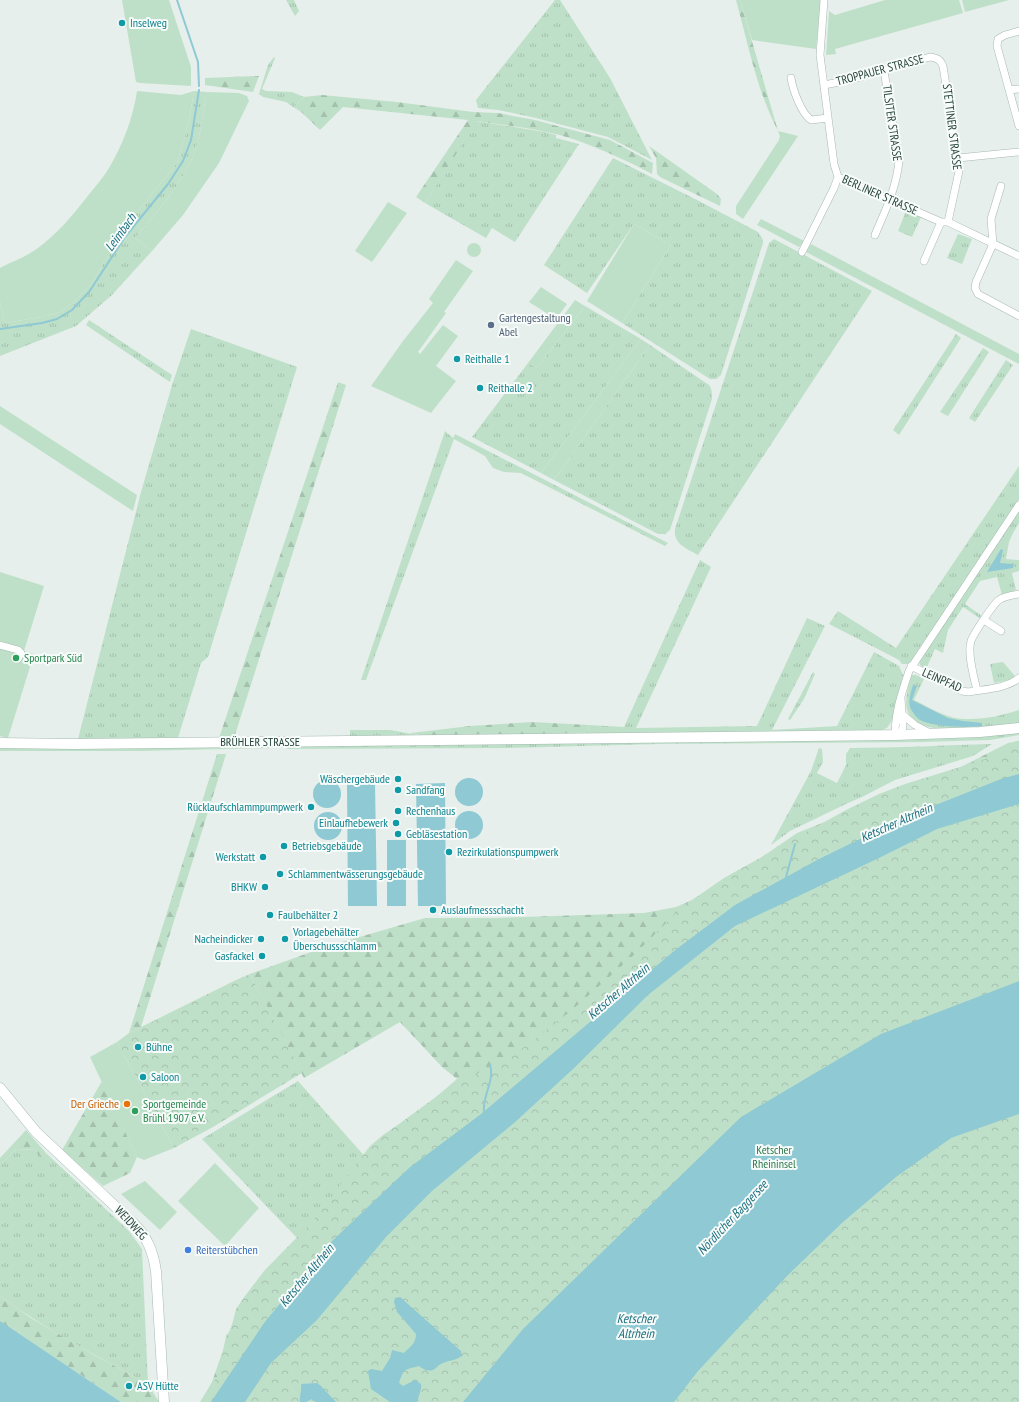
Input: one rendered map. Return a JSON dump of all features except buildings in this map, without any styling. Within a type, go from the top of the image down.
[{"type":"street","name":"BERLINER STRASSE","points":[[824,0],[820,55],[834,164],[838,177],[1019,256]]},
{"type":"street","points":[[1019,31],[1005,35],[998,39],[997,46],[1019,126]]},
{"type":"street","name":"TROPPAUER STRASSE","points":[[824,85],[850,80],[930,57],[937,58]]},
{"type":"street","name":"STETTINER STRASSE","points":[[924,261],[944,222],[959,171],[943,66],[941,61],[937,58]]},
{"type":"street","name":"TILSITER STRASSE","points":[[875,235],[890,199],[898,172],[899,160],[884,71]]},
{"type":"street","points":[[791,78],[792,86],[805,116],[811,120],[828,118]]},
{"type":"street","points":[[1009,90],[1019,89]]},
{"type":"street","points":[[958,158],[1019,152]]},
{"type":"street","points":[[802,252],[838,177]]},
{"type":"street","points":[[1001,186],[991,219],[993,244],[976,282],[975,288],[978,294],[1019,316]]},
{"type":"street","points":[[901,698],[904,715],[903,726],[902,731],[895,735],[895,718],[897,707],[911,666],[1019,506]]},
{"type":"street","points":[[977,690],[970,652],[971,641],[998,600],[1003,597],[1019,594]]},
{"type":"street","points":[[984,620],[1001,631]]},
{"type":"street","points":[[0,645],[18,650],[21,655]]},
{"type":"street","name":"LEINPFAD","points":[[911,666],[955,689],[962,691],[1006,685],[1019,678]]},
{"type":"street","points":[[904,715],[915,725],[932,734]]},
{"type":"street","name":"BRÜHLER STRASSE","points":[[0,743],[74,744],[895,735],[980,732],[1019,728]]},
{"type":"street","name":"WEIDWEG","points":[[0,1088],[36,1132],[134,1224],[147,1240],[153,1253],[156,1271],[164,1402]]},
{"type":"green space","points":[[122,0],[169,0],[191,67],[191,86],[136,82]]},
{"type":"green space","points":[[286,0],[294,0],[299,11],[295,16]]},
{"type":"green space","points":[[555,0],[560,0],[610,78],[652,160],[608,137],[536,118],[498,110],[478,108],[476,100]]},
{"type":"green space","points":[[736,0],[740,0],[778,131],[764,100]]},
{"type":"green space","points":[[740,0],[821,0],[816,49],[752,40]]},
{"type":"green space","points":[[885,0],[959,0],[963,13],[835,49],[836,54],[826,55],[829,11],[835,15]]},
{"type":"green space","points":[[962,0],[1009,0],[965,12]]},
{"type":"green space","points":[[274,57],[275,58],[262,89],[266,91],[292,92],[304,97],[295,106],[302,113],[286,102],[263,97],[259,94],[268,65]]},
{"type":"green space","points":[[259,76],[253,92],[205,85],[205,78]]},
{"type":"green space","points":[[137,91],[181,95],[194,91],[189,121],[177,163],[125,227],[92,283],[75,301],[60,312],[5,323],[0,302],[0,268],[33,251],[52,237],[70,218],[101,179],[119,150],[130,121]]},
{"type":"green space","points":[[194,91],[207,92],[199,136],[191,161],[172,192],[135,238],[152,251],[112,295],[76,326],[0,356],[0,302],[5,323],[41,317],[60,312],[75,301],[92,283],[125,227],[177,163],[189,121]]},
{"type":"green space","points":[[207,92],[239,93],[247,96],[249,101],[219,163],[183,215],[152,251],[135,238],[172,192],[191,161],[199,136]]},
{"type":"green space","points":[[322,95],[397,102],[473,112],[498,113],[535,120],[610,140],[653,163],[652,174],[606,152],[564,136],[527,128],[477,121],[425,203],[416,197],[468,120],[343,107],[320,130],[295,106],[304,97]]},
{"type":"green space","points":[[476,121],[545,132],[556,135],[556,138],[579,144],[515,242],[492,228],[486,238],[425,203]]},
{"type":"green space","points":[[778,131],[798,136],[743,219],[736,214],[736,206],[779,140],[780,136]]},
{"type":"green space","points":[[649,146],[717,194],[721,199],[720,206],[660,177],[657,174],[656,158]]},
{"type":"green space","points":[[613,158],[758,232],[763,240],[721,375],[716,379],[710,379],[622,323],[671,245],[634,224],[587,293],[544,265]]},
{"type":"green space","points":[[388,202],[407,213],[372,262],[355,251]]},
{"type":"green space","points":[[906,211],[921,217],[912,237],[898,231]]},
{"type":"green space","points":[[761,219],[804,241],[799,247],[757,225]]},
{"type":"green space","points":[[634,224],[671,245],[622,323],[587,301]]},
{"type":"green space","points":[[958,234],[972,239],[962,264],[947,258]]},
{"type":"green space","points":[[774,239],[872,291],[698,555],[685,548],[678,542],[676,539],[675,529],[769,243]]},
{"type":"green space","points":[[474,243],[479,245],[481,250],[479,255],[474,257],[469,255],[467,250],[469,245]]},
{"type":"green space","points":[[811,244],[1019,354],[1019,364],[806,252]]},
{"type":"green space","points":[[456,260],[473,271],[444,312],[446,313],[418,352],[420,354],[443,325],[458,336],[436,366],[456,381],[431,413],[371,386],[403,341],[433,303],[429,299]]},
{"type":"green space","points":[[541,287],[567,304],[556,319],[529,302]]},
{"type":"green space","points":[[575,300],[585,306],[537,368],[528,363]]},
{"type":"green space","points":[[585,306],[641,339],[541,473],[472,437],[528,363],[537,368]]},
{"type":"green space","points":[[89,320],[172,375],[170,382],[86,325]]},
{"type":"green space","points":[[191,329],[297,367],[208,657],[201,663],[178,738],[78,739],[141,492],[173,382]]},
{"type":"green space","points":[[956,334],[961,338],[899,435],[893,430]]},
{"type":"green space","points":[[641,339],[650,345],[554,480],[541,473]]},
{"type":"green space","points":[[650,345],[709,385],[712,393],[712,399],[670,530],[665,534],[658,534],[554,480]]},
{"type":"green space","points":[[983,348],[989,352],[948,416],[940,412]]},
{"type":"green space","points":[[1006,360],[1013,365],[975,422],[969,418]]},
{"type":"green space","points":[[338,382],[346,385],[234,738],[219,738]]},
{"type":"green space","points":[[0,406],[137,495],[133,511],[0,424]]},
{"type":"green space","points":[[445,431],[453,438],[455,434],[668,543],[665,546],[521,473],[504,472],[493,468],[485,456],[454,439],[366,680],[361,680]]},
{"type":"green space","points":[[1019,466],[1019,499],[909,664],[902,664],[899,660],[829,624],[838,611],[896,648]]},
{"type":"green space","points":[[1019,510],[1019,523],[1009,542],[1006,559],[1019,560],[1019,571],[1012,573],[1016,590],[1002,595],[997,577],[980,581],[965,604],[982,616],[981,619],[963,607],[948,630],[943,653],[935,649],[926,669],[921,666],[919,662]]},
{"type":"green space","points":[[700,560],[711,567],[636,728],[757,726],[807,618],[825,626],[772,730],[837,726],[874,652],[899,666],[903,675],[893,719],[887,728],[882,730],[587,736],[589,725],[624,727]]},
{"type":"green space","name":"Sportpark Süd","points":[[0,572],[44,586],[24,651],[34,654],[8,738],[0,736]]},
{"type":"green space","points":[[1003,662],[1015,676],[1010,680],[994,683],[990,664]]},
{"type":"green space","points":[[813,672],[815,674],[804,699],[790,720],[788,719]]},
{"type":"green space","points":[[911,675],[916,675],[924,679],[914,700],[939,713],[956,718],[974,719],[993,717],[1019,710],[1019,725],[994,728],[946,730],[931,728],[919,723],[908,713],[906,702]]},
{"type":"green space","points":[[532,722],[589,725],[587,736],[424,736],[411,733],[470,726]]},
{"type":"green space","points":[[350,730],[390,730],[424,736],[350,739]]},
{"type":"green space","points":[[1019,731],[1019,735],[990,740],[922,742],[658,744],[506,748],[286,749],[291,746]]},
{"type":"green space","name":"Ketscher Rheininsel","points":[[1016,741],[1019,741],[1019,1402],[202,1402],[218,1375],[226,1336],[231,1329],[236,1309],[264,1271],[313,1221],[370,1146],[383,1135],[444,1091],[460,1085],[481,1071],[526,1046],[573,1009],[635,954],[682,907],[724,878],[846,810],[879,794],[905,784],[983,760],[999,753]]},
{"type":"green space","points":[[1019,741],[211,1402],[200,1402],[212,1382],[238,1310],[420,1111],[457,1079],[442,1067],[400,1022],[304,1078],[250,974],[325,947],[425,918],[494,918],[644,913],[676,907],[692,900],[752,864],[797,833],[949,773],[1008,743]]},
{"type":"green space","points":[[992,744],[973,756],[895,780],[790,831],[771,845],[811,771],[819,748],[822,749],[823,762],[817,773],[837,783],[846,765],[846,754],[850,748]]},
{"type":"green space","points":[[266,746],[271,748],[142,751],[0,751],[0,747]]},
{"type":"green space","points":[[217,754],[226,754],[141,1027],[129,1033]]},
{"type":"green space","points":[[250,974],[302,1073],[213,1127],[174,1148],[117,1042],[129,1033]]},
{"type":"green space","name":"Sportgemeinde Brühl 1907 e.V.","points":[[117,1042],[174,1148],[144,1160],[137,1157],[90,1057]]},
{"type":"green space","points":[[102,1081],[137,1157],[130,1173],[103,1186],[62,1150]]},
{"type":"green space","points":[[298,1081],[368,1160],[298,1239],[202,1139]]},
{"type":"green space","points":[[26,1130],[46,1153],[42,1159],[35,1150],[16,1149],[0,1165],[0,1158]]},
{"type":"green space","points":[[16,1149],[35,1150],[42,1158],[46,1153],[129,1231],[142,1249],[148,1384],[54,1332],[0,1296],[0,1165]]},
{"type":"green space","points":[[215,1163],[259,1208],[225,1246],[178,1201]]},
{"type":"green space","points":[[145,1181],[177,1212],[160,1230],[121,1194]]},
{"type":"green space","points":[[0,1296],[31,1318],[94,1355],[148,1384],[159,1402],[121,1402],[6,1326],[0,1321]]},
{"type":"water","points":[[1001,549],[1003,550],[1000,563],[1013,564],[1013,568],[987,572]]},
{"type":"water","points":[[913,685],[917,686],[912,700],[948,718],[982,723],[982,726],[943,726],[920,720],[912,711],[909,704]]},
{"type":"water","name":"Ketscher Altrhein","points":[[1019,774],[1019,804],[937,829],[735,926],[648,995],[573,1069],[514,1123],[432,1191],[386,1237],[317,1320],[271,1363],[245,1402],[211,1402],[264,1323],[331,1242],[409,1168],[481,1114],[674,951],[735,905],[819,859],[903,818],[1001,779]]},
{"type":"water","points":[[469,778],[479,782],[483,792],[479,802],[469,806],[459,802],[455,792],[459,782]]},
{"type":"water","points":[[327,780],[337,784],[341,794],[337,804],[327,808],[317,804],[313,794],[317,784]]},
{"type":"water","points":[[347,783],[375,783],[377,906],[348,906]]},
{"type":"water","points":[[445,783],[446,906],[418,906],[416,784]]},
{"type":"water","points":[[469,811],[479,815],[483,825],[479,835],[469,839],[459,835],[455,825],[459,815]]},
{"type":"water","points":[[328,812],[338,816],[342,826],[338,836],[328,840],[318,836],[314,826],[318,816]]},
{"type":"water","points":[[387,840],[406,840],[406,906],[387,906]]},
{"type":"water","name":"Ketscher Altrhein","points":[[1019,981],[1019,1114],[951,1138],[896,1177],[843,1222],[787,1276],[698,1371],[674,1402],[463,1402],[523,1329],[741,1117],[881,1034]]},
{"type":"water","points":[[400,1297],[461,1351],[462,1356],[439,1365],[434,1370],[425,1370],[419,1366],[405,1370],[399,1383],[403,1386],[415,1380],[421,1384],[417,1402],[390,1402],[371,1389],[368,1371],[371,1369],[382,1371],[390,1358],[392,1350],[404,1353],[415,1340],[416,1334],[397,1312],[394,1302],[395,1298]]},
{"type":"water","points":[[0,1321],[121,1402],[0,1402]]},
{"type":"water","points":[[317,1383],[336,1402],[315,1402],[312,1399],[306,1402],[300,1402],[301,1384]]},
{"type":"waterway","name":"Leimbach","points":[[177,0],[198,62],[199,86]]},
{"type":"waterway","name":"Leimbach","points":[[0,329],[42,323],[57,319],[72,310],[89,292],[125,237],[168,184],[183,161],[191,140],[199,90]]},
{"type":"waterway","points":[[786,877],[795,844]]},
{"type":"waterway","points":[[484,1112],[485,1100],[491,1077],[490,1065]]},
{"type":"place","name":"Inselweg","points":[[122,23]]},
{"type":"place","name":"Gartengestaltung Abel","points":[[491,325]]},
{"type":"place","name":"Reithalle 1","points":[[457,359]]},
{"type":"place","name":"Reithalle 2","points":[[480,388]]},
{"type":"place","name":"Sportpark Süd","points":[[16,658]]},
{"type":"place","name":"Wäschergebäude","points":[[398,779]]},
{"type":"place","name":"Sandfang","points":[[398,790]]},
{"type":"place","name":"Rücklaufschlammpumpwerk","points":[[311,807]]},
{"type":"place","name":"Rechenhaus","points":[[398,811]]},
{"type":"place","name":"Einlaufhebewerk","points":[[396,823]]},
{"type":"place","name":"Gebläsestation","points":[[398,834]]},
{"type":"place","name":"Betriebsgebäude","points":[[284,846]]},
{"type":"place","name":"Rezirkulationspumpwerk","points":[[449,852]]},
{"type":"place","name":"Werkstatt","points":[[263,857]]},
{"type":"place","name":"Schlammentwässerungsgebäude","points":[[280,874]]},
{"type":"place","name":"BHKW","points":[[265,887]]},
{"type":"place","name":"Auslaufmessschacht","points":[[433,910]]},
{"type":"place","name":"Faulbehälter 2","points":[[270,915]]},
{"type":"place","name":"Nacheindicker","points":[[261,939]]},
{"type":"place","name":"Vorlagebehälter Überschussschlamm","points":[[285,939]]},
{"type":"place","name":"Gasfackel","points":[[262,956]]},
{"type":"place","name":"Bühne","points":[[138,1047]]},
{"type":"place","name":"Saloon","points":[[143,1077]]},
{"type":"place","name":"Der Grieche","points":[[127,1104]]},
{"type":"place","name":"Sportgemeinde Brühl 1907 e.V.","points":[[135,1111]]},
{"type":"place","name":"Reiterstübchen","points":[[188,1250]]},
{"type":"place","name":"ASV Hütte","points":[[129,1386]]},
{"type":"water label","name":"Nördlicher Baggersee","points":[[732,1217]]}]
